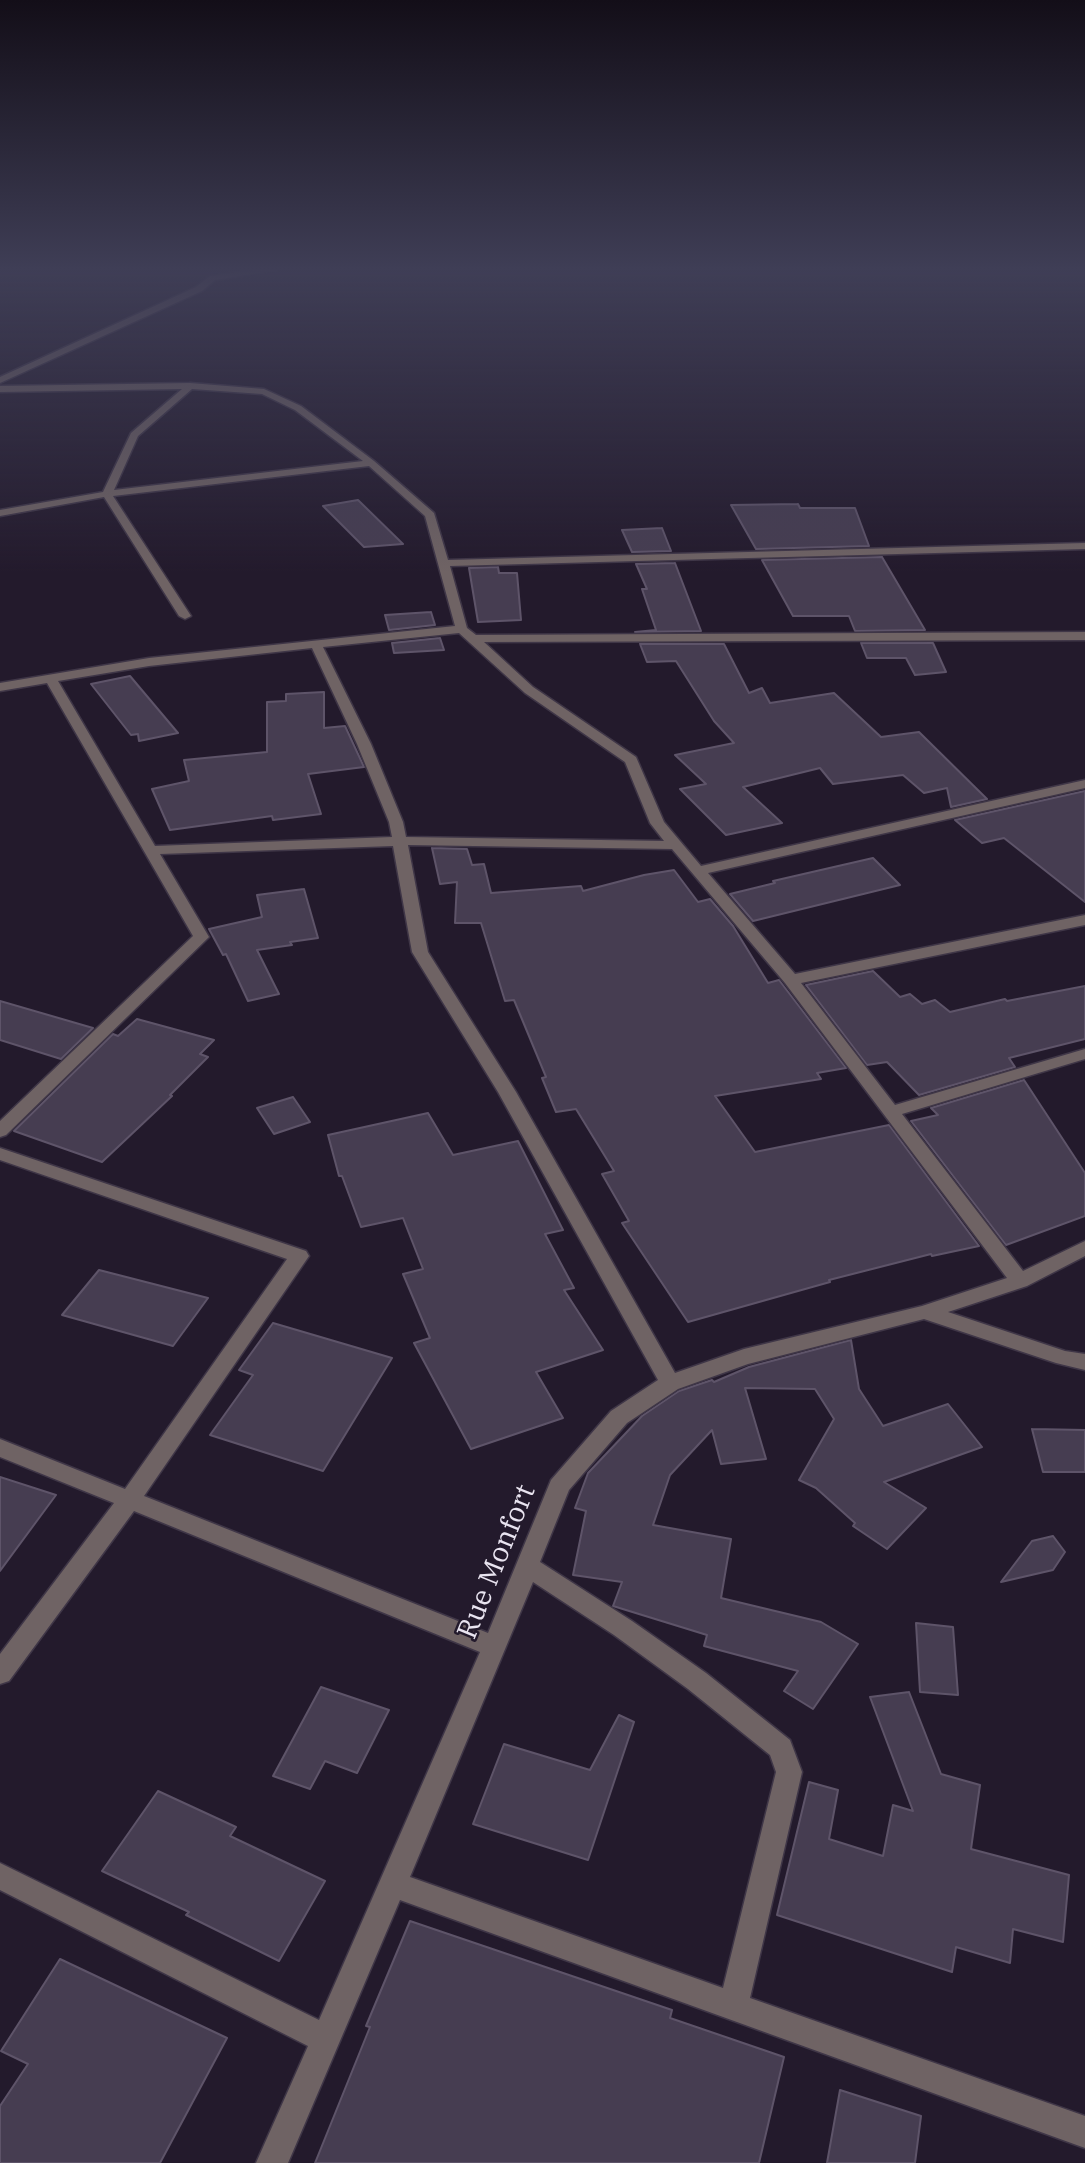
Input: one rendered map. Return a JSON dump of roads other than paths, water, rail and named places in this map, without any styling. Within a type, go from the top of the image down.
[{"type":"street","points":[[0,380],[20,371]]},
{"type":"street","points":[[107,494],[134,435],[190,386]]},
{"type":"street","points":[[0,389],[190,386],[264,392],[298,408],[372,463],[430,514],[467,634],[529,690],[631,760],[657,823],[791,980],[1020,1280]]},
{"type":"street","points":[[0,513],[107,494],[372,463]]},
{"type":"street","points":[[107,494],[186,616]]},
{"type":"street","points":[[444,563],[1085,546]]},
{"type":"street","points":[[0,687],[149,662],[316,644],[467,634],[1085,636]]},
{"type":"street","points":[[316,644],[364,744],[396,822],[420,952],[507,1092],[670,1384]]},
{"type":"street","points":[[0,1131],[201,937],[51,679]]},
{"type":"street","points":[[698,871],[1085,784]]},
{"type":"street","points":[[150,850],[399,841],[675,845]]},
{"type":"street","points":[[791,980],[1085,920]]},
{"type":"street","points":[[893,1111],[1085,1054]]},
{"type":"street","points":[[0,1154],[299,1256],[130,1500],[0,1673]]},
{"type":"street","name":"Rue Monfort","points":[[272,2163],[495,1647],[559,1486],[619,1418],[670,1384],[744,1357],[925,1312],[1020,1280],[1085,1248]]},
{"type":"street","points":[[925,1312],[1063,1358],[1085,1362]]},
{"type":"street","points":[[0,1448],[495,1647]]},
{"type":"street","points":[[527,1566],[623,1628],[697,1681],[781,1748],[789,1772],[733,2006]]},
{"type":"street","points":[[0,1876],[326,2039]]},
{"type":"street","points":[[392,1884],[1085,2132]]}]
